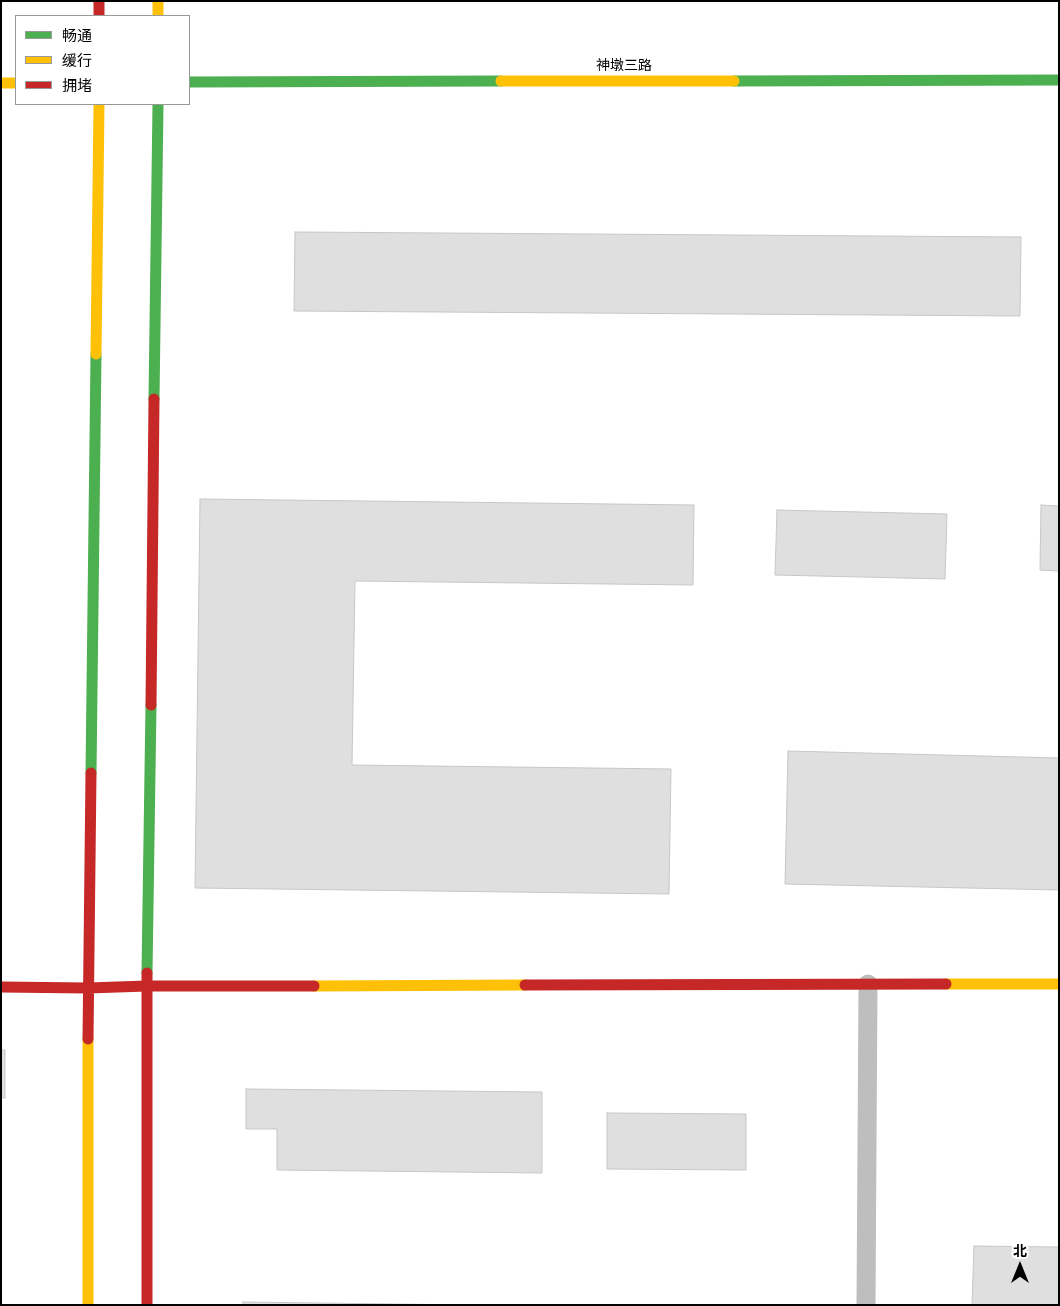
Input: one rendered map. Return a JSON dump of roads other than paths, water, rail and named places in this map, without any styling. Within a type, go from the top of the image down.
[{"type":"street","points":[[99,1],[99,15]]},
{"type":"street","points":[[158,1],[158,15]]},
{"type":"street","name":"神墩三路","points":[[190,82],[1059,80]]},
{"type":"street","points":[[1,82],[15,83]]},
{"type":"street","points":[[88,1305],[88,988],[99,105]]},
{"type":"street","points":[[147,1305],[147,986],[158,105]]},
{"type":"street","points":[[866,1305],[868,984]]},
{"type":"street","points":[[1,987],[1059,984]]}]
